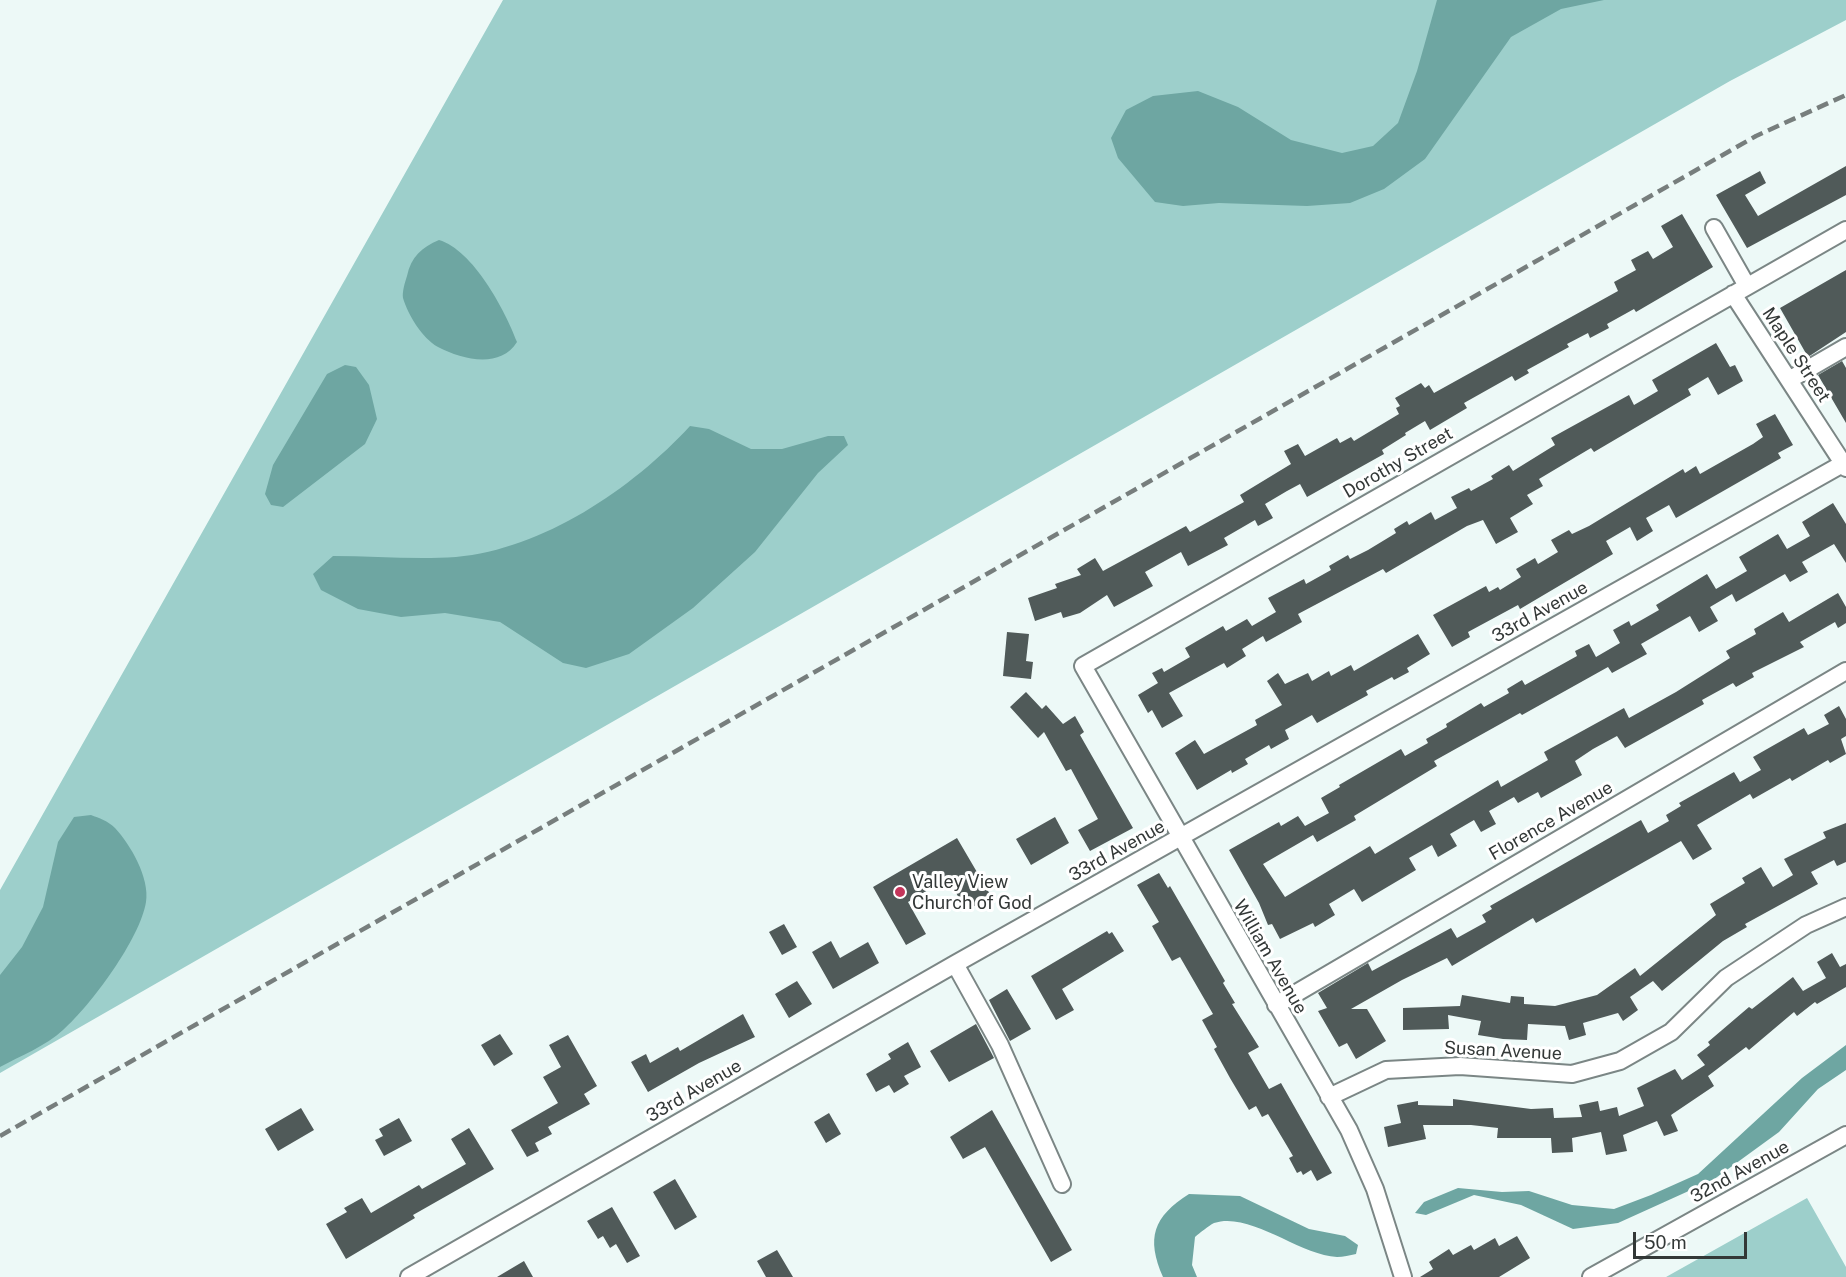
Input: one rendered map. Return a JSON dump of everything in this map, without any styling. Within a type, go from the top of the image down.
[{"type":"street","name":"Maple Street","points":[[1714,228],[1740,290],[1789,380],[1845,464]]},
{"type":"street","name":"Dorothy Street","points":[[1083,666],[1846,230]]},
{"type":"street","points":[[1789,380],[1846,347]]},
{"type":"street","name":"33rd Avenue","points":[[409,1277],[955,963],[1845,464]]},
{"type":"street","name":"William Avenue","points":[[1083,666],[1179,838],[1348,1130],[1375,1189],[1403,1277]]},
{"type":"street","name":"Florence Avenue","points":[[1276,1005],[1846,671]]},
{"type":"street","name":"Susan Avenue","points":[[1329,1097],[1386,1070],[1460,1066],[1572,1074],[1620,1061],[1671,1032],[1726,978],[1806,925],[1846,907]]},
{"type":"street","points":[[955,963],[1000,1045],[1062,1184]]},
{"type":"street","name":"32nd Avenue","points":[[1591,1277],[1846,1136]]},
{"type":"shaded area","points":[[503,0],[1846,0],[1846,20],[1730,81],[0,1073],[0,890]]},
{"type":"shaded area","points":[[1437,0],[1604,0],[1561,9],[1511,37],[1425,159],[1384,189],[1350,203],[1307,206],[1219,203],[1183,206],[1155,202],[1118,158],[1111,138],[1126,110],[1153,96],[1198,91],[1238,107],[1291,140],[1342,153],[1373,146],[1398,123],[1417,71]]},
{"type":"shaded area","points":[[439,240],[452,246],[475,268],[505,314],[517,342],[501,356],[481,360],[448,352],[426,338],[412,319],[403,298],[411,263],[427,246]]},
{"type":"shaded area","points":[[345,365],[356,367],[369,385],[377,419],[365,444],[283,507],[271,505],[265,494],[273,465],[327,374]]},
{"type":"shaded area","points":[[690,426],[709,429],[751,449],[782,449],[828,436],[844,436],[848,445],[818,473],[755,552],[693,608],[629,654],[586,668],[563,663],[500,622],[445,613],[401,617],[358,609],[321,590],[313,574],[333,556],[456,557],[489,552],[521,542],[553,529],[613,493],[641,472]]},
{"type":"shaded area","points":[[91,815],[115,828],[138,862],[146,893],[142,917],[113,971],[74,1019],[49,1041],[0,1067],[0,975],[22,947],[43,907],[58,842],[74,817]]},
{"type":"shaded area","points":[[1846,1045],[1846,1070],[1818,1089],[1779,1132],[1713,1180],[1618,1223],[1573,1229],[1521,1205],[1474,1195],[1426,1215],[1415,1213],[1424,1202],[1458,1188],[1502,1192],[1529,1191],[1572,1205],[1614,1209],[1651,1195],[1698,1174],[1802,1078]]},
{"type":"shaded area","points":[[1189,1194],[1240,1196],[1309,1229],[1345,1236],[1358,1245],[1356,1254],[1337,1257],[1322,1254],[1259,1228],[1228,1221],[1214,1223],[1195,1237],[1192,1265],[1197,1277],[1163,1277],[1155,1251],[1156,1230],[1167,1211]]},
{"type":"shaded area","points":[[1807,1198],[1846,1267],[1846,1277],[1666,1277]]},
{"type":"building","points":[[1846,166],[1846,195],[1747,248],[1716,195],[1760,171],[1766,183],[1745,195],[1758,216]]},
{"type":"building","points":[[1682,214],[1713,267],[1636,312],[1634,309],[1607,324],[1609,328],[1590,338],[1588,333],[1567,344],[1569,347],[1527,370],[1529,373],[1515,381],[1512,376],[1464,403],[1467,408],[1430,430],[1425,421],[1382,450],[1384,454],[1307,497],[1300,484],[1287,491],[1265,504],[1273,518],[1258,526],[1255,520],[1224,538],[1228,545],[1188,566],[1181,552],[1145,572],[1153,586],[1114,607],[1107,595],[1080,613],[1063,618],[1061,612],[1035,621],[1028,598],[1057,588],[1055,584],[1081,575],[1077,569],[1095,558],[1103,571],[1186,526],[1190,532],[1244,502],[1240,495],[1291,464],[1284,451],[1298,444],[1305,456],[1337,438],[1340,443],[1351,437],[1354,441],[1399,414],[1396,408],[1400,406],[1395,398],[1421,383],[1425,388],[1429,385],[1434,393],[1618,291],[1614,282],[1636,270],[1631,260],[1648,251],[1653,259],[1673,247],[1661,226]]},
{"type":"building","points":[[1846,270],[1846,332],[1808,357],[1780,308]]},
{"type":"building","points":[[1716,343],[1730,367],[1735,365],[1743,381],[1718,395],[1708,377],[1688,389],[1691,395],[1594,452],[1591,448],[1539,479],[1543,486],[1527,495],[1533,504],[1510,518],[1518,532],[1496,544],[1483,520],[1467,526],[1386,573],[1383,569],[1298,614],[1302,622],[1266,642],[1263,636],[1242,649],[1246,656],[1227,668],[1224,663],[1169,693],[1183,716],[1162,728],[1152,710],[1148,713],[1138,695],[1158,683],[1152,673],[1162,668],[1164,672],[1190,657],[1185,648],[1223,626],[1226,631],[1247,619],[1252,626],[1276,612],[1268,598],[1304,579],[1306,584],[1331,570],[1329,566],[1348,555],[1350,559],[1368,550],[1396,533],[1394,529],[1407,521],[1409,525],[1431,512],[1435,520],[1457,508],[1451,497],[1469,488],[1471,491],[1493,479],[1491,476],[1509,465],[1513,471],[1555,445],[1551,438],[1629,395],[1634,405],[1658,391],[1652,380]]},
{"type":"building","points":[[1842,361],[1846,368],[1846,423],[1818,375]]},
{"type":"building","points":[[1775,414],[1793,445],[1778,453],[1781,458],[1676,518],[1669,505],[1646,518],[1653,531],[1637,541],[1630,527],[1606,541],[1613,554],[1520,609],[1518,605],[1468,632],[1470,637],[1452,647],[1433,615],[1486,586],[1489,592],[1498,587],[1500,590],[1521,577],[1516,569],[1535,558],[1538,564],[1558,552],[1551,540],[1569,530],[1572,534],[1589,526],[1683,469],[1685,473],[1696,466],[1700,474],[1753,444],[1763,437],[1756,424]]},
{"type":"building","points":[[1833,503],[1846,524],[1846,563],[1834,544],[1802,562],[1808,572],[1790,582],[1785,574],[1736,602],[1732,594],[1710,607],[1718,621],[1699,632],[1690,616],[1641,644],[1647,654],[1612,673],[1608,667],[1522,715],[1520,713],[1434,761],[1437,766],[1354,816],[1356,820],[1317,842],[1313,835],[1263,864],[1285,897],[1370,846],[1375,854],[1498,780],[1501,787],[1548,760],[1544,752],[1624,708],[1629,718],[1676,692],[1730,658],[1726,651],[1756,634],[1754,629],[1783,612],[1789,622],[1838,593],[1846,607],[1846,623],[1838,628],[1835,622],[1800,642],[1804,647],[1752,673],[1754,677],[1736,687],[1733,683],[1702,700],[1704,704],[1625,748],[1617,736],[1593,749],[1575,761],[1582,775],[1541,798],[1538,792],[1518,803],[1514,797],[1489,811],[1496,824],[1481,832],[1474,820],[1450,834],[1457,846],[1438,857],[1432,845],[1409,858],[1416,870],[1362,902],[1354,889],[1329,904],[1335,915],[1315,927],[1313,923],[1280,939],[1272,924],[1268,925],[1259,903],[1229,850],[1279,822],[1281,826],[1298,816],[1305,826],[1329,813],[1321,798],[1340,787],[1339,785],[1401,749],[1405,756],[1428,743],[1426,739],[1447,727],[1446,724],[1481,703],[1484,707],[1509,693],[1507,689],[1522,680],[1525,685],[1577,656],[1575,651],[1589,644],[1596,657],[1620,643],[1613,630],[1629,621],[1631,626],[1659,610],[1656,605],[1707,574],[1716,589],[1747,571],[1739,557],[1778,534],[1787,549],[1810,536],[1802,522]]},
{"type":"building","points":[[1007,632],[1029,634],[1026,661],[1033,662],[1031,679],[1003,676]]},
{"type":"building","points":[[1418,634],[1430,654],[1407,668],[1409,672],[1394,680],[1392,677],[1366,691],[1368,695],[1317,723],[1312,715],[1285,730],[1289,739],[1271,749],[1269,745],[1245,759],[1248,764],[1232,773],[1231,770],[1197,790],[1175,753],[1195,740],[1204,754],[1257,725],[1255,720],[1282,705],[1267,681],[1278,673],[1285,684],[1308,673],[1312,681],[1329,671],[1331,676],[1351,665],[1354,671]]},
{"type":"building","points":[[1026,692],[1042,709],[1046,705],[1063,724],[1075,716],[1084,732],[1080,735],[1133,828],[1090,851],[1078,830],[1098,819],[1071,769],[1066,771],[1044,732],[1038,738],[1010,707]]},
{"type":"building","points":[[1839,706],[1846,719],[1846,736],[1841,739],[1846,754],[1830,763],[1828,760],[1792,781],[1790,778],[1753,799],[1750,794],[1697,825],[1712,849],[1693,860],[1681,841],[1536,923],[1533,918],[1452,966],[1447,958],[1402,980],[1351,1009],[1367,1009],[1386,1041],[1356,1059],[1347,1043],[1339,1047],[1318,1011],[1327,1008],[1318,993],[1368,963],[1372,971],[1451,928],[1457,938],[1486,922],[1482,915],[1492,909],[1490,906],[1641,820],[1648,833],[1669,821],[1666,815],[1681,806],[1679,803],[1734,772],[1740,782],[1761,770],[1753,757],[1804,728],[1808,735],[1829,724],[1824,715]]},
{"type":"building","points":[[1055,817],[1069,843],[1031,865],[1016,839]]},
{"type":"building","points":[[1846,823],[1846,862],[1837,866],[1834,860],[1811,872],[1818,884],[1745,924],[1747,927],[1723,941],[1662,991],[1653,981],[1630,997],[1638,1010],[1623,1021],[1618,1013],[1583,1023],[1586,1035],[1569,1040],[1565,1026],[1528,1024],[1527,1040],[1478,1035],[1481,1021],[1448,1015],[1449,1029],[1403,1030],[1403,1008],[1460,1006],[1462,995],[1510,1003],[1511,996],[1524,997],[1524,1004],[1555,1006],[1597,995],[1635,968],[1640,976],[1716,915],[1710,904],[1745,883],[1742,878],[1761,867],[1773,887],[1793,875],[1784,859],[1826,838],[1823,832]]},
{"type":"building","name":"Valley View Church of God","points":[[957,838],[991,896],[966,911],[948,878],[908,902],[926,934],[906,945],[873,887]]},
{"type":"building","points":[[1159,873],[1168,888],[1170,886],[1225,981],[1223,983],[1235,1003],[1232,1004],[1259,1047],[1248,1053],[1269,1089],[1281,1083],[1332,1173],[1317,1181],[1311,1170],[1303,1175],[1301,1171],[1297,1173],[1289,1158],[1293,1156],[1268,1114],[1262,1117],[1256,1106],[1249,1110],[1230,1078],[1214,1049],[1217,1047],[1202,1020],[1213,1014],[1180,957],[1172,961],[1152,926],[1159,922],[1137,885]]},
{"type":"building","points":[[784,924],[797,947],[782,955],[769,932]]},
{"type":"building","points":[[1107,931],[1109,934],[1112,932],[1124,951],[1062,989],[1074,1010],[1056,1020],[1031,976]]},
{"type":"building","points":[[831,941],[840,958],[868,942],[879,963],[833,989],[812,952]]},
{"type":"building","points":[[1832,953],[1840,967],[1846,964],[1846,987],[1817,1004],[1815,1002],[1797,1016],[1794,1012],[1749,1050],[1746,1047],[1708,1076],[1714,1086],[1671,1115],[1678,1131],[1664,1136],[1657,1121],[1623,1135],[1627,1151],[1606,1155],[1601,1132],[1572,1138],[1573,1152],[1552,1153],[1551,1138],[1497,1138],[1498,1128],[1471,1125],[1423,1125],[1426,1139],[1388,1147],[1384,1127],[1401,1123],[1397,1105],[1418,1101],[1418,1105],[1453,1106],[1453,1099],[1531,1109],[1553,1108],[1554,1118],[1582,1117],[1579,1105],[1598,1101],[1600,1111],[1617,1107],[1619,1116],[1644,1106],[1637,1088],[1675,1069],[1682,1080],[1705,1065],[1697,1055],[1710,1045],[1708,1042],[1749,1007],[1752,1009],[1793,977],[1803,991],[1826,978],[1817,962]]},
{"type":"building","points":[[797,981],[812,1004],[789,1018],[775,994]]},
{"type":"building","points":[[1007,989],[1031,1029],[1010,1041],[989,1000]]},
{"type":"building","points":[[743,1014],[755,1037],[699,1063],[648,1092],[631,1062],[646,1054],[650,1063],[678,1047],[680,1051]]},
{"type":"building","points":[[976,1024],[994,1058],[949,1082],[930,1051]]},
{"type":"building","points":[[500,1034],[513,1054],[494,1066],[481,1045]]},
{"type":"building","points":[[568,1035],[597,1086],[584,1094],[590,1104],[548,1127],[552,1134],[535,1143],[539,1151],[527,1157],[511,1130],[558,1103],[543,1077],[561,1067],[549,1045]]},
{"type":"building","points":[[908,1042],[921,1067],[904,1076],[909,1084],[894,1093],[889,1085],[876,1092],[866,1074],[891,1059],[888,1054]]},
{"type":"building","points":[[301,1108],[314,1130],[278,1151],[265,1129]]},
{"type":"building","points":[[992,1110],[1072,1250],[1051,1262],[985,1147],[963,1159],[950,1137]]},
{"type":"building","points":[[829,1113],[841,1134],[826,1143],[814,1122]]},
{"type":"building","points":[[399,1118],[412,1141],[384,1156],[375,1140],[383,1136],[379,1129]]},
{"type":"building","points":[[469,1128],[494,1169],[413,1215],[415,1218],[346,1259],[326,1224],[347,1212],[344,1208],[362,1198],[371,1213],[419,1185],[422,1189],[466,1164],[451,1139]]},
{"type":"building","points":[[675,1179],[697,1217],[675,1230],[653,1192]]},
{"type":"building","points":[[612,1207],[640,1256],[627,1263],[616,1244],[610,1248],[603,1236],[598,1239],[587,1221]]},
{"type":"building","points":[[1517,1236],[1530,1258],[1499,1277],[1420,1277],[1433,1269],[1429,1262],[1449,1249],[1453,1255],[1471,1245],[1474,1250],[1495,1238],[1499,1246]]},
{"type":"building","points":[[777,1250],[793,1277],[766,1277],[757,1261]]},
{"type":"building","points":[[524,1261],[533,1277],[497,1277]]},
{"type":"railway","points":[[0,1136],[1756,136],[1846,95]]},
{"type":"place","name":"Valley View Church of God","points":[[900,892]]}]
